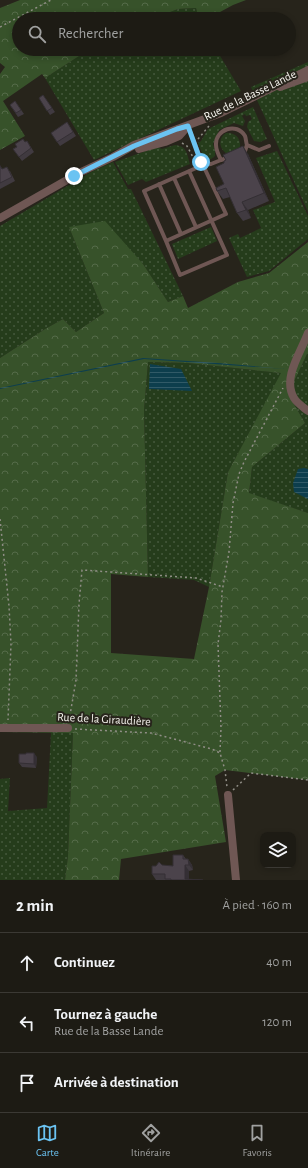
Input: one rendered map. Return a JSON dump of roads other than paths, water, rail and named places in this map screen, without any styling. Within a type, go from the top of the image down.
[{"type":"street","name":"Rue de la Basse Lande","points":[[0,218],[81,172],[113,158],[179,136],[188,126],[221,113],[281,82],[308,70]]},
{"type":"street","name":"Rue de la Basse Lande","points":[[260,94],[308,77]]},
{"type":"street","points":[[308,333],[290,374],[290,390],[295,400],[308,411]]},
{"type":"street","name":"Rue de la Giraudière","points":[[4,728],[68,728]]},
{"type":"street","points":[[229,794],[236,880]]},
{"type":"lane","points":[[166,241],[226,214],[203,165],[188,126]]},
{"type":"lane","points":[[221,160],[216,145],[217,138],[222,132],[229,128],[238,130],[245,136],[247,145],[245,151],[240,154]]},
{"type":"lane","points":[[247,145],[259,150],[269,146]]},
{"type":"lane","points":[[189,171],[227,255],[180,275],[144,191],[159,184],[174,178],[189,171],[203,165],[233,157]]},
{"type":"lane","points":[[174,178],[196,227]]},
{"type":"lane","points":[[159,184],[181,234]]},
{"type":"water","points":[[143,358],[286,369],[144,359],[0,389],[0,388]]},
{"type":"water","points":[[150,364],[181,369],[192,391],[149,389]]},
{"type":"water","points":[[298,469],[308,469],[308,499],[294,492],[293,483]]}]
